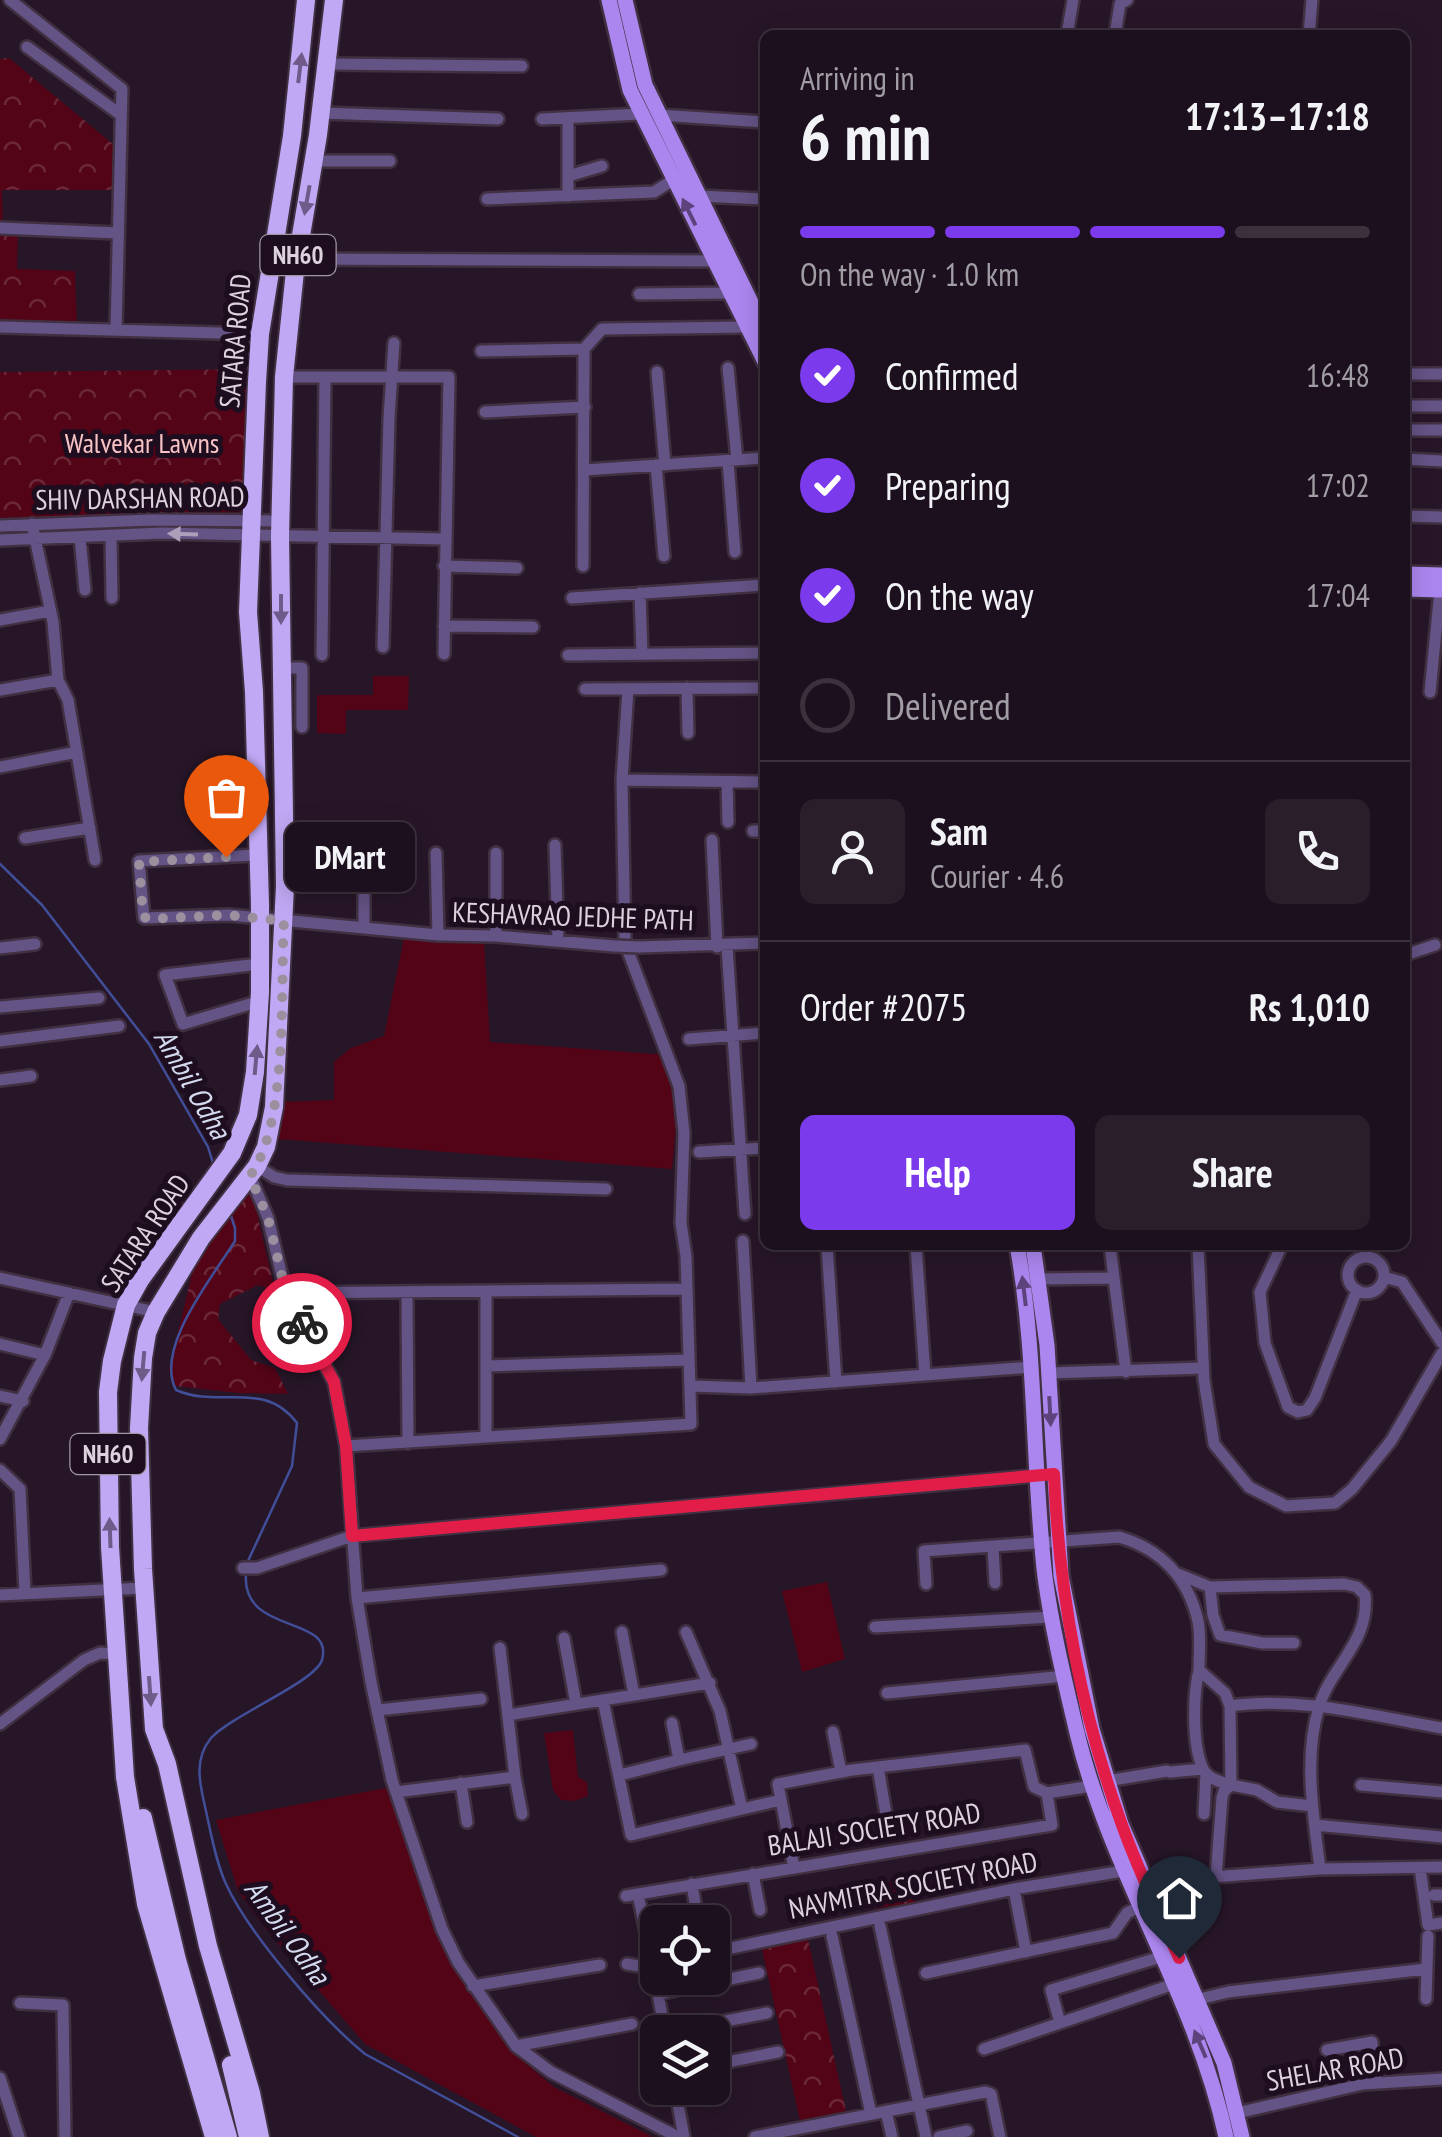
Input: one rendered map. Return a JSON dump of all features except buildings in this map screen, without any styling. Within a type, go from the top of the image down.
[{"type":"highway","name":"SATARA ROAD","points":[[214,2137],[146,1904],[125,1777],[110,1547],[108,1392],[126,1305],[232,1154],[248,1115],[255,1072],[260,919],[248,612],[260,334],[292,136],[306,0]]},
{"type":"highway","name":"SATARA ROAD","points":[[260,2137],[208,1946],[167,1764],[154,1729],[139,1469],[141,1391],[147,1333],[156,1312],[181,1267],[266,1147],[274,1108],[284,921],[280,529],[284,376],[334,0]]},
{"type":"highway","points":[[154,1729],[156,1768],[248,2137]]},
{"type":"highway","points":[[124,1735],[176,1960],[228,2137]]},
{"type":"main road","points":[[609,0],[622,62],[640,114],[729,293],[760,327]]},
{"type":"main road","points":[[624,0],[645,85],[760,327]]},
{"type":"main road","points":[[1410,582],[1441,585]]},
{"type":"main road","points":[[1018,1250],[1040,1370]]},
{"type":"main road","points":[[1033,1250],[1039,1280],[1052,1617],[1065,1676],[1123,1871],[1174,1984],[1190,2002],[1224,2063],[1242,2137]]},
{"type":"main road","points":[[1050,1541],[1100,1784],[1145,1882],[1190,2002],[1226,2137]]},
{"type":"street","points":[[10,0],[122,89],[116,330]]},
{"type":"street","points":[[1068,30],[1074,0]]},
{"type":"street","points":[[1116,30],[1120,4],[1127,0]]},
{"type":"street","points":[[1310,30],[1312,0]]},
{"type":"street","points":[[27,47],[121,114]]},
{"type":"street","points":[[328,64],[522,66]]},
{"type":"street","points":[[321,113],[498,119]]},
{"type":"street","points":[[542,119],[640,114]]},
{"type":"street","points":[[659,114],[760,122]]},
{"type":"street","points":[[568,118],[568,196]]},
{"type":"street","points":[[314,161],[390,161]]},
{"type":"street","points":[[568,176],[602,166]]},
{"type":"street","points":[[488,199],[654,192],[674,180]]},
{"type":"street","points":[[699,196],[760,199]]},
{"type":"street","points":[[0,228],[117,233]]},
{"type":"street","points":[[297,259],[714,261]]},
{"type":"street","points":[[639,294],[729,293]]},
{"type":"street","points":[[0,327],[260,334]]},
{"type":"street","points":[[583,566],[584,349],[602,328],[760,327]]},
{"type":"street","points":[[383,647],[394,343]]},
{"type":"street","points":[[481,351],[584,349]]},
{"type":"street","points":[[728,368],[735,552]]},
{"type":"street","points":[[658,372],[664,556]]},
{"type":"street","points":[[1410,374],[1442,374]]},
{"type":"street","points":[[284,376],[448,376],[444,654]]},
{"type":"street","points":[[322,655],[326,377]]},
{"type":"street","points":[[1410,406],[1442,406]]},
{"type":"street","points":[[485,412],[585,407]]},
{"type":"street","points":[[1410,430],[1442,430]]},
{"type":"street","points":[[584,470],[760,458]]},
{"type":"street","points":[[1410,459],[1442,460]]},
{"type":"street","points":[[1410,516],[1442,517]]},
{"type":"street","points":[[32,524],[50,611],[58,680],[68,700],[95,860]]},
{"type":"street","name":"SHIV DARSHAN ROAD","points":[[0,526],[251,528],[323,538],[444,539]]},
{"type":"street","name":"SHIV DARSHAN ROAD","points":[[0,540],[251,528]]},
{"type":"street","points":[[110,536],[112,598]]},
{"type":"street","points":[[80,537],[85,590]]},
{"type":"street","points":[[444,566],[517,568]]},
{"type":"street","points":[[572,598],[760,585]]},
{"type":"street","points":[[1430,692],[1441,585]]},
{"type":"street","points":[[640,594],[642,654]]},
{"type":"street","points":[[0,620],[50,611]]},
{"type":"street","points":[[444,626],[534,627]]},
{"type":"street","points":[[568,655],[760,653]]},
{"type":"street","points":[[281,668],[302,668],[302,727]]},
{"type":"street","points":[[0,690],[58,680]]},
{"type":"street","points":[[346,1446],[691,1424],[680,1223],[684,1133],[679,1086],[625,944],[622,780],[628,688]]},
{"type":"street","points":[[687,688],[688,733]]},
{"type":"street","points":[[585,689],[760,688]]},
{"type":"street","points":[[0,768],[77,752]]},
{"type":"street","points":[[622,780],[760,782]]},
{"type":"street","points":[[727,782],[728,822]]},
{"type":"street","points":[[25,838],[90,828]]},
{"type":"street","points":[[712,840],[734,1035],[745,1214]]},
{"type":"street","points":[[554,845],[558,940]]},
{"type":"street","points":[[436,853],[438,936]]},
{"type":"street","points":[[496,853],[496,936]]},
{"type":"street","name":"KESHAVRAO JEDHE PATH","points":[[258,855],[141,861],[137,864],[146,918],[228,915],[438,936],[496,936],[614,946],[760,943]]},
{"type":"street","points":[[364,859],[364,928]]},
{"type":"street","points":[[0,948],[35,944]]},
{"type":"street","points":[[1410,953],[1435,945]]},
{"type":"street","points":[[260,964],[164,975],[183,1024],[260,1002]]},
{"type":"street","points":[[0,1007],[99,998]]},
{"type":"street","points":[[0,1041],[120,1026]]},
{"type":"street","points":[[688,1040],[760,1033]]},
{"type":"street","points":[[0,1080],[30,1076]]},
{"type":"street","points":[[699,1152],[760,1148]]},
{"type":"street","points":[[606,1189],[249,1176],[268,1218],[286,1293],[334,1382],[346,1446],[357,1598],[378,1710],[396,1792],[442,1930],[473,1986],[516,2046],[551,2072],[681,2137]]},
{"type":"street","points":[[744,1241],[751,1388]]},
{"type":"street","points":[[827,1250],[836,1382]]},
{"type":"street","points":[[916,1250],[925,1375]]},
{"type":"street","points":[[1111,1250],[1126,1372]]},
{"type":"street","points":[[1198,1250],[1204,1368],[1214,1444],[1249,1487],[1286,1506],[1336,1502],[1352,1488],[1391,1441],[1442,1353]]},
{"type":"street","points":[[1280,1250],[1260,1292],[1265,1343],[1288,1407],[1298,1412],[1307,1410],[1315,1398],[1357,1290]]},
{"type":"street","points":[[1357,1290],[1348,1276],[1351,1265],[1359,1258],[1377,1260],[1384,1277]]},
{"type":"street","points":[[1357,1290],[1374,1291],[1384,1277]]},
{"type":"street","points":[[1384,1277],[1402,1282],[1442,1343]]},
{"type":"street","points":[[0,1278],[156,1312]]},
{"type":"street","points":[[1039,1280],[1114,1278]]},
{"type":"street","points":[[286,1293],[686,1289]]},
{"type":"street","points":[[486,1292],[486,1437]]},
{"type":"street","points":[[0,1440],[45,1355],[68,1293]]},
{"type":"street","points":[[407,1293],[408,1443]]},
{"type":"street","points":[[0,1344],[45,1355]]},
{"type":"street","points":[[486,1366],[689,1360]]},
{"type":"street","points":[[690,1386],[751,1388],[925,1375],[1204,1368]]},
{"type":"street","points":[[0,1396],[23,1401]]},
{"type":"street","points":[[0,1470],[20,1489],[25,1594]]},
{"type":"street","points":[[250,1568],[352,1536],[1046,1475]]},
{"type":"street","points":[[926,1584],[924,1550],[1119,1537],[1142,1544],[1162,1557],[1178,1574],[1198,1622],[1199,1670],[1194,1702],[1205,1771],[1204,1814]]},
{"type":"street","points":[[993,1548],[995,1583]]},
{"type":"street","points":[[357,1598],[661,1570]]},
{"type":"street","points":[[1178,1574],[1210,1587],[1344,1584],[1357,1587],[1364,1595],[1364,1622],[1353,1650],[1319,1705],[1312,1744],[1312,1806],[1320,1869]]},
{"type":"street","points":[[1210,1587],[1212,1615],[1220,1635],[1262,1643],[1294,1643]]},
{"type":"street","points":[[0,1595],[144,1588]]},
{"type":"street","points":[[875,1628],[1052,1617]]},
{"type":"street","points":[[622,1632],[634,1695]]},
{"type":"street","points":[[686,1632],[720,1711],[742,1809]]},
{"type":"street","points":[[564,1638],[576,1704]]},
{"type":"street","points":[[500,1648],[522,1814]]},
{"type":"street","points":[[0,1724],[84,1660],[100,1653],[116,1654]]},
{"type":"street","points":[[1199,1670],[1224,1693],[1230,1706],[1231,1786]]},
{"type":"street","points":[[888,1693],[1065,1676]]},
{"type":"street","points":[[508,1714],[710,1683]]},
{"type":"street","points":[[378,1710],[481,1698]]},
{"type":"street","points":[[604,1700],[631,1835],[781,1800]]},
{"type":"street","points":[[1230,1706],[1319,1705],[1442,1728]]},
{"type":"street","points":[[672,1723],[680,1760]]},
{"type":"street","points":[[833,1732],[842,1772]]},
{"type":"street","points":[[620,1776],[751,1744]]},
{"type":"street","points":[[794,1868],[778,1784],[878,1767],[1026,1750],[1034,1787],[1047,1793],[1168,1771],[1205,1771],[1231,1786],[1257,1790],[1277,1802],[1312,1806]]},
{"type":"street","points":[[878,1767],[886,1814]]},
{"type":"street","points":[[396,1792],[515,1777]]},
{"type":"street","points":[[461,1784],[467,1822]]},
{"type":"street","points":[[1216,1877],[1222,1798],[1231,1786]]},
{"type":"street","points":[[1361,1786],[1442,1792]]},
{"type":"street","name":"BALAJI SOCIETY ROAD","points":[[640,1917],[632,1895],[1052,1825],[1047,1793]]},
{"type":"street","points":[[1314,1825],[1442,1837]]},
{"type":"street","points":[[1145,1882],[1320,1869],[1442,1867]]},
{"type":"street","points":[[1420,1868],[1428,1925],[1442,1923]]},
{"type":"street","name":"NAVMITRA SOCIETY ROAD","points":[[730,1948],[1014,1889],[1123,1871]]},
{"type":"street","points":[[753,1874],[760,1910]]},
{"type":"street","points":[[692,1884],[695,1905]]},
{"type":"street","points":[[1014,1889],[1026,1952]]},
{"type":"street","points":[[926,1973],[1113,1933],[1127,1912],[1139,1908]]},
{"type":"street","points":[[880,1926],[926,2137]]},
{"type":"street","points":[[832,1936],[871,2114]]},
{"type":"street","points":[[1426,1999],[1428,1936]]},
{"type":"street","points":[[1060,2023],[1051,1990],[1161,1957]]},
{"type":"street","points":[[473,1986],[600,1964]]},
{"type":"street","points":[[628,1964],[640,1966]]},
{"type":"street","points":[[1190,2002],[1228,1992],[1426,1969]]},
{"type":"street","points":[[663,2015],[658,1994],[759,1973]]},
{"type":"street","points":[[984,2049],[1174,1984]]},
{"type":"street","points":[[20,2003],[63,2006],[65,2137]]},
{"type":"street","points":[[730,2020],[767,2013]]},
{"type":"street","points":[[516,2046],[632,2024]]},
{"type":"street","points":[[1327,2050],[1372,2042],[1376,2082]]},
{"type":"street","points":[[730,2061],[778,2052]]},
{"type":"street","points":[[0,2078],[19,2137]]},
{"type":"street","name":"SHELAR ROAD","points":[[1237,2113],[1376,2082],[1442,2079]]},
{"type":"street","points":[[755,2137],[985,2092],[991,2094],[1000,2137]]},
{"type":"street","points":[[678,2105],[681,2137]]},
{"type":"street","points":[[886,2111],[892,2137]]},
{"type":"street","points":[[940,2137],[968,2131]]},
{"type":"green space","points":[[9,58],[114,145],[113,190],[2,190],[3,229],[18,229],[17,269],[75,271],[77,326],[0,326],[0,59]]},
{"type":"green space","name":"Walvekar Lawns","points":[[257,369],[251,512],[0,518],[0,372]]},
{"type":"green space","points":[[373,676],[409,676],[408,710],[346,710],[346,734],[317,733],[317,695],[373,695]]},
{"type":"green space","points":[[404,938],[484,940],[490,1042],[668,1055],[676,1125],[672,1169],[277,1139],[279,1102],[334,1100],[334,1062],[351,1048],[384,1036]]},
{"type":"green space","points":[[247,1191],[253,1196],[275,1291],[258,1285],[220,1304],[218,1319],[251,1360],[275,1368],[288,1394],[176,1386],[169,1370],[195,1261]]},
{"type":"green space","points":[[827,1582],[845,1659],[802,1672],[782,1591]]},
{"type":"green space","points":[[573,1730],[578,1777],[587,1782],[588,1796],[561,1800],[553,1790],[544,1733]]},
{"type":"green space","points":[[386,1788],[449,1960],[511,2051],[554,2087],[653,2137],[536,2137],[365,2044],[270,1934],[238,1891],[216,1820]]},
{"type":"green space","points":[[909,1879],[915,1903],[875,1908],[869,1886]]},
{"type":"green space","points":[[807,1935],[846,2111],[800,2121],[761,1945]]},
{"type":"waterway","name":"Ambil Odha","points":[[0,864],[42,905],[149,1044],[208,1147],[213,1163]]},
{"type":"waterway","name":"Ambil Odha","points":[[230,1213],[235,1241],[200,1293],[179,1334],[171,1373],[176,1390],[208,1397],[256,1398],[284,1410],[297,1423],[292,1466],[248,1561]]},
{"type":"waterway","name":"Ambil Odha","points":[[246,1574],[248,1594],[258,1607],[315,1636],[322,1646],[322,1660],[305,1678],[222,1729],[205,1746],[200,1782],[226,1884],[251,1927],[288,1975],[365,2054],[518,2137]]},
{"type":"way so far","points":[[226,857],[139,862],[143,916],[148,919],[228,915],[284,921],[274,1108],[266,1147],[250,1176],[268,1218],[286,1293],[302,1323]]},
{"type":"place","name":"DMart","points":[[226,857]]},
{"type":"route","points":[[302,1323],[334,1382],[346,1446],[352,1536],[1054,1474],[1061,1576],[1092,1729],[1122,1824],[1179,1958]]}]
